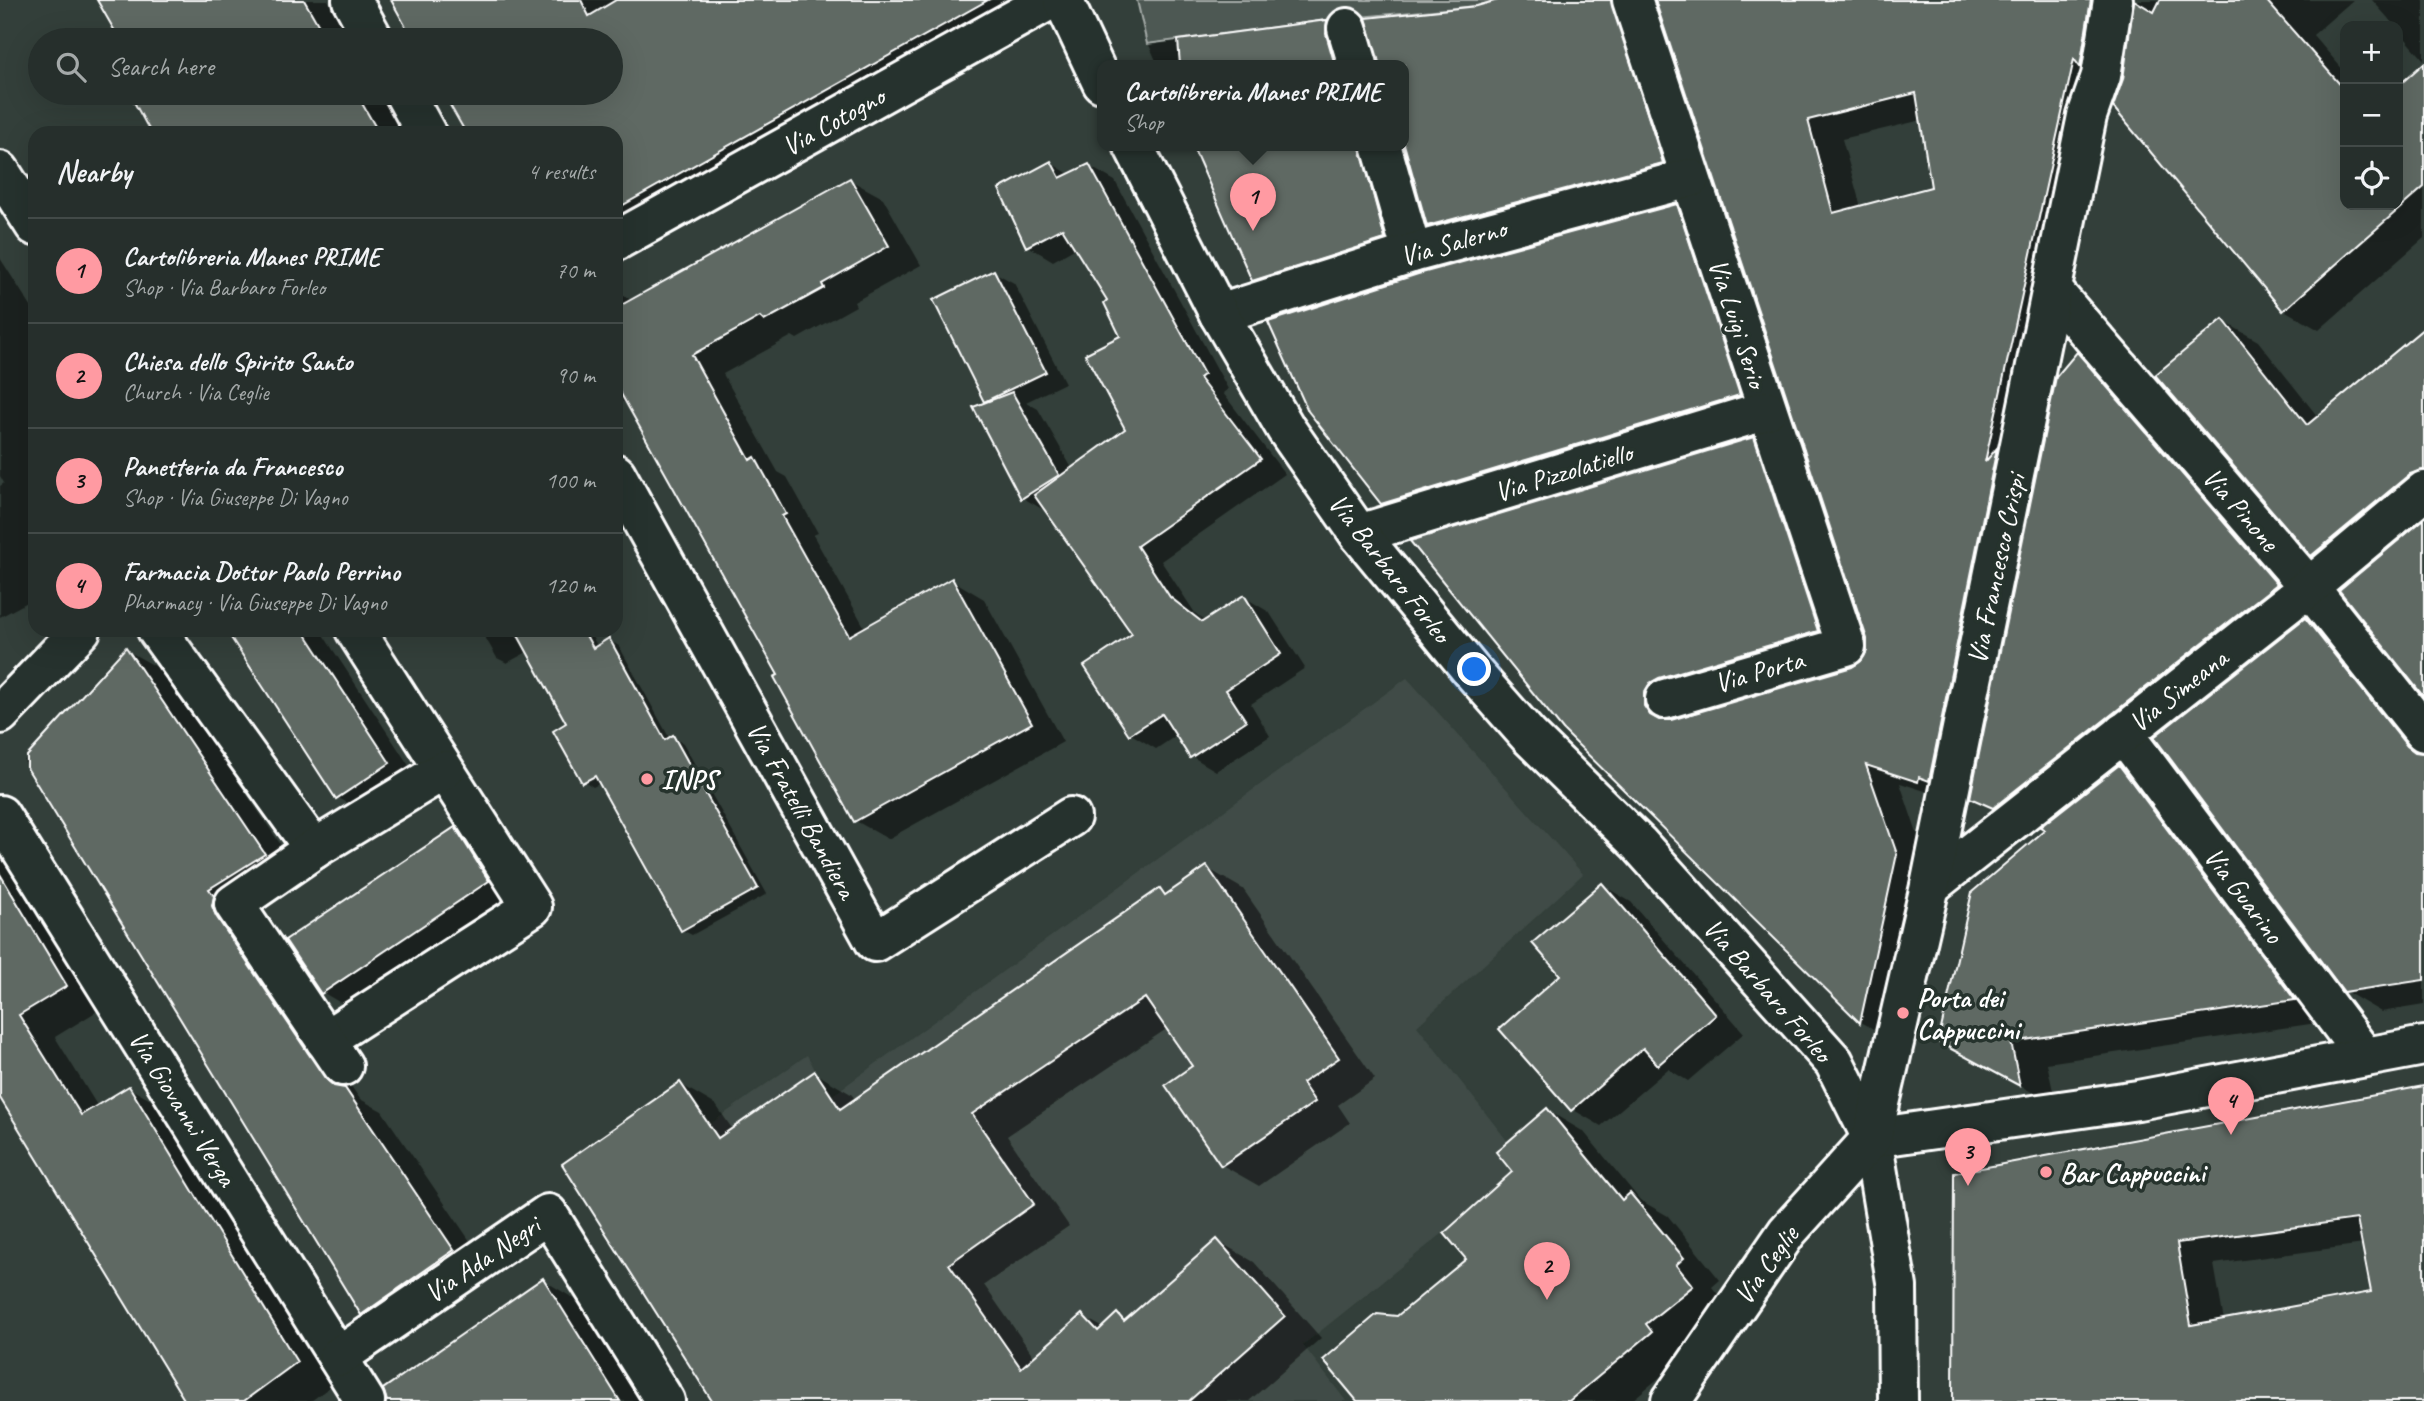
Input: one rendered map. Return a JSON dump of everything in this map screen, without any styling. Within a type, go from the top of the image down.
[{"type":"street","points":[[352,0],[367,28]]},
{"type":"street","name":"Via Cotogno","points":[[623,237],[1050,0]]},
{"type":"street","points":[[1063,0],[1097,72]]},
{"type":"street","name":"Via Luigi Serio","points":[[1632,0],[1846,646]]},
{"type":"street","name":"Via Francesco Crispi","points":[[1872,1138],[1930,886],[2087,116],[2101,76],[2113,0]]},
{"type":"street","points":[[1347,28],[1357,60]]},
{"type":"street","points":[[411,105],[422,126]]},
{"type":"street","name":"Via Barbaro Forleo","points":[[1136,151],[1219,314],[1286,429],[1359,534],[1529,736],[1638,843],[1834,1062],[1872,1138]]},
{"type":"street","points":[[1383,151],[1412,253]]},
{"type":"street","points":[[0,171],[28,215]]},
{"type":"street","name":"Via Salerno","points":[[1219,314],[1412,253],[1690,178]]},
{"type":"street","name":"Via Pinone","points":[[2053,291],[2309,587],[2424,732]]},
{"type":"street","name":"Via Pizzolatiello","points":[[1359,534],[1767,410]]},
{"type":"street","name":"Via Fratelli Bandiera","points":[[623,487],[875,942],[1071,817]]},
{"type":"street","name":"Via Simeana","points":[[1930,886],[2309,587],[2424,491]]},
{"type":"street","points":[[0,714],[74,637]]},
{"type":"street","points":[[162,637],[314,849]]},
{"type":"street","points":[[359,637],[444,769],[532,907],[334,1053],[234,904],[314,849],[444,769]]},
{"type":"street","name":"Via Porta","points":[[1669,698],[1846,646]]},
{"type":"street","name":"Via Guarino","points":[[2123,733],[2365,1057]]},
{"type":"street","name":"Via Giovanni Verga","points":[[0,815],[365,1401]]},
{"type":"street","points":[[1898,1401],[1897,1287],[1872,1138],[2138,1100],[2424,1046]]},
{"type":"street","name":"Via Ceglie","points":[[1671,1401],[1787,1232],[1872,1138]]},
{"type":"street","name":"Via Ada Negri","points":[[338,1357],[548,1214],[665,1401]]},
{"type":"shaded area","points":[[1137,0],[1498,0],[1477,6],[1327,20],[1147,44]]},
{"type":"shaded area","points":[[1407,678],[1583,874],[1417,1026],[1527,1166],[1303,1345],[1346,1401],[881,1401],[710,1124],[807,1055],[830,1097]]},
{"type":"building","points":[[97,0],[304,0],[320,28],[113,28]]},
{"type":"building","points":[[391,0],[581,0],[589,16],[616,0],[988,0],[623,205],[623,126],[462,126],[450,105],[623,105],[623,28],[406,28]]},
{"type":"building","points":[[1498,0],[1611,0],[1663,163],[1427,226],[1406,151],[1409,151],[1409,60],[1378,60],[1366,18],[1477,6]]},
{"type":"building","points":[[1655,0],[2091,0],[2080,67],[2074,59],[1985,462],[1997,448],[1929,781],[1919,777],[1918,782],[1866,765],[1897,854],[1860,1023],[1563,730],[1410,541],[1754,437],[1818,631],[1659,678],[1650,683],[1644,693],[1644,706],[1650,715],[1659,720],[1671,720],[1852,667],[1861,661],[1867,651],[1867,639]],"holes":[[[1916,93],[1931,187],[1833,213],[1808,120]]]},
{"type":"building","points":[[2134,0],[2154,12],[2160,0],[2266,0],[2340,84],[2340,210],[2398,210],[2283,311],[2113,107],[2123,79]]},
{"type":"building","points":[[1327,20],[1326,34],[1334,60],[1180,60],[1178,40]]},
{"type":"building","points":[[2424,63],[2424,187],[2403,205],[2403,82]]},
{"type":"building","points":[[136,105],[363,105],[375,126],[147,126]]},
{"type":"building","points":[[1195,151],[1362,151],[1385,239],[1252,281]]},
{"type":"building","points":[[1051,161],[1060,178],[1089,164],[1204,374],[1199,378],[1261,459],[1137,546],[1170,597],[1202,622],[1244,595],[1281,654],[1226,690],[1246,721],[1190,758],[1162,714],[1129,735],[1084,666],[1132,634],[1034,495],[1125,429],[1085,354],[1120,336],[1104,303],[1107,300],[1062,228],[1026,247],[999,189]]},
{"type":"building","points":[[850,178],[889,246],[822,284],[824,288],[764,321],[760,317],[692,355],[750,460],[755,457],[786,514],[782,516],[849,636],[952,578],[1032,723],[854,822],[774,677],[778,675],[623,398],[623,304]]},
{"type":"building","points":[[1677,204],[1740,395],[1381,504],[1308,411],[1268,322],[1418,274]]},
{"type":"building","points":[[994,270],[1046,372],[984,402],[933,300]]},
{"type":"building","points":[[2223,319],[2307,425],[2424,328],[2424,470],[2410,474],[2311,556],[2155,375]]},
{"type":"building","points":[[2077,352],[2277,584],[1993,808],[1970,798],[2056,377]]},
{"type":"building","points":[[1012,392],[1059,475],[1021,499],[973,407]]},
{"type":"building","points":[[2424,519],[2424,697],[2339,590]]},
{"type":"building","points":[[2305,618],[2407,746],[2415,752],[2424,753],[2424,980],[2344,992],[2154,737]]},
{"type":"building","points":[[231,637],[308,637],[390,763],[336,799]]},
{"type":"building","name":"INPS","points":[[519,637],[587,637],[593,648],[609,638],[665,740],[673,735],[758,888],[681,931],[595,776],[582,783],[553,731],[566,723]]},
{"type":"building","points":[[126,647],[265,854],[209,889],[214,896],[212,906],[216,916],[325,1078],[334,1086],[345,1088],[454,1250],[361,1315],[27,768],[27,756]]},
{"type":"building","points":[[2119,765],[2295,1000],[2011,1042],[2020,1086],[1938,1042],[1972,892],[2045,830],[2040,827]]},
{"type":"building","points":[[455,827],[489,881],[321,994],[285,940]]},
{"type":"building","points":[[1207,866],[1339,1058],[1302,1083],[1315,1102],[1221,1166],[1165,1085],[1192,1066],[1145,998],[972,1114],[1034,1204],[949,1264],[1021,1368],[1082,1314],[1098,1331],[1117,1313],[1124,1321],[1217,1239],[1285,1316],[1189,1401],[712,1401],[562,1164],[680,1082],[718,1138],[815,1071],[840,1109],[1160,888],[1165,895]]},
{"type":"building","points":[[0,874],[67,986],[19,1015],[81,1115],[129,1086],[297,1362],[244,1401],[185,1401],[0,1098]]},
{"type":"building","points":[[1602,883],[1716,1015],[1658,1065],[1643,1048],[1571,1111],[1499,1029],[1560,975],[1532,943]]},
{"type":"building","points":[[2424,1086],[2424,1401],[1953,1401],[1954,1173]],"holes":[[[2357,1219],[2371,1292],[2191,1325],[2177,1243]]]},
{"type":"building","points":[[1547,1108],[1622,1200],[1630,1193],[1684,1258],[1676,1265],[1693,1286],[1646,1324],[1652,1332],[1569,1401],[1357,1401],[1323,1360],[1377,1314],[1397,1316],[1466,1259],[1444,1233],[1512,1172],[1496,1152]]},
{"type":"building","points":[[543,1278],[620,1401],[387,1401],[383,1389]]},
{"type":"place","name":"Cartolibreria Manes PRIME","points":[[1253,231]]},
{"type":"place","name":"INPS","points":[[647,779]]},
{"type":"place","name":"Porta dei Cappuccini","points":[[1903,1013]]},
{"type":"place","name":"Farmacia Dottor Paolo Perrino","points":[[2231,1135]]},
{"type":"place","name":"Bar Cappuccini","points":[[2046,1172]]},
{"type":"place","name":"Panetteria da Francesco","points":[[1968,1186]]},
{"type":"place","name":"Chiesa dello Spirito Santo","points":[[1547,1300]]}]
